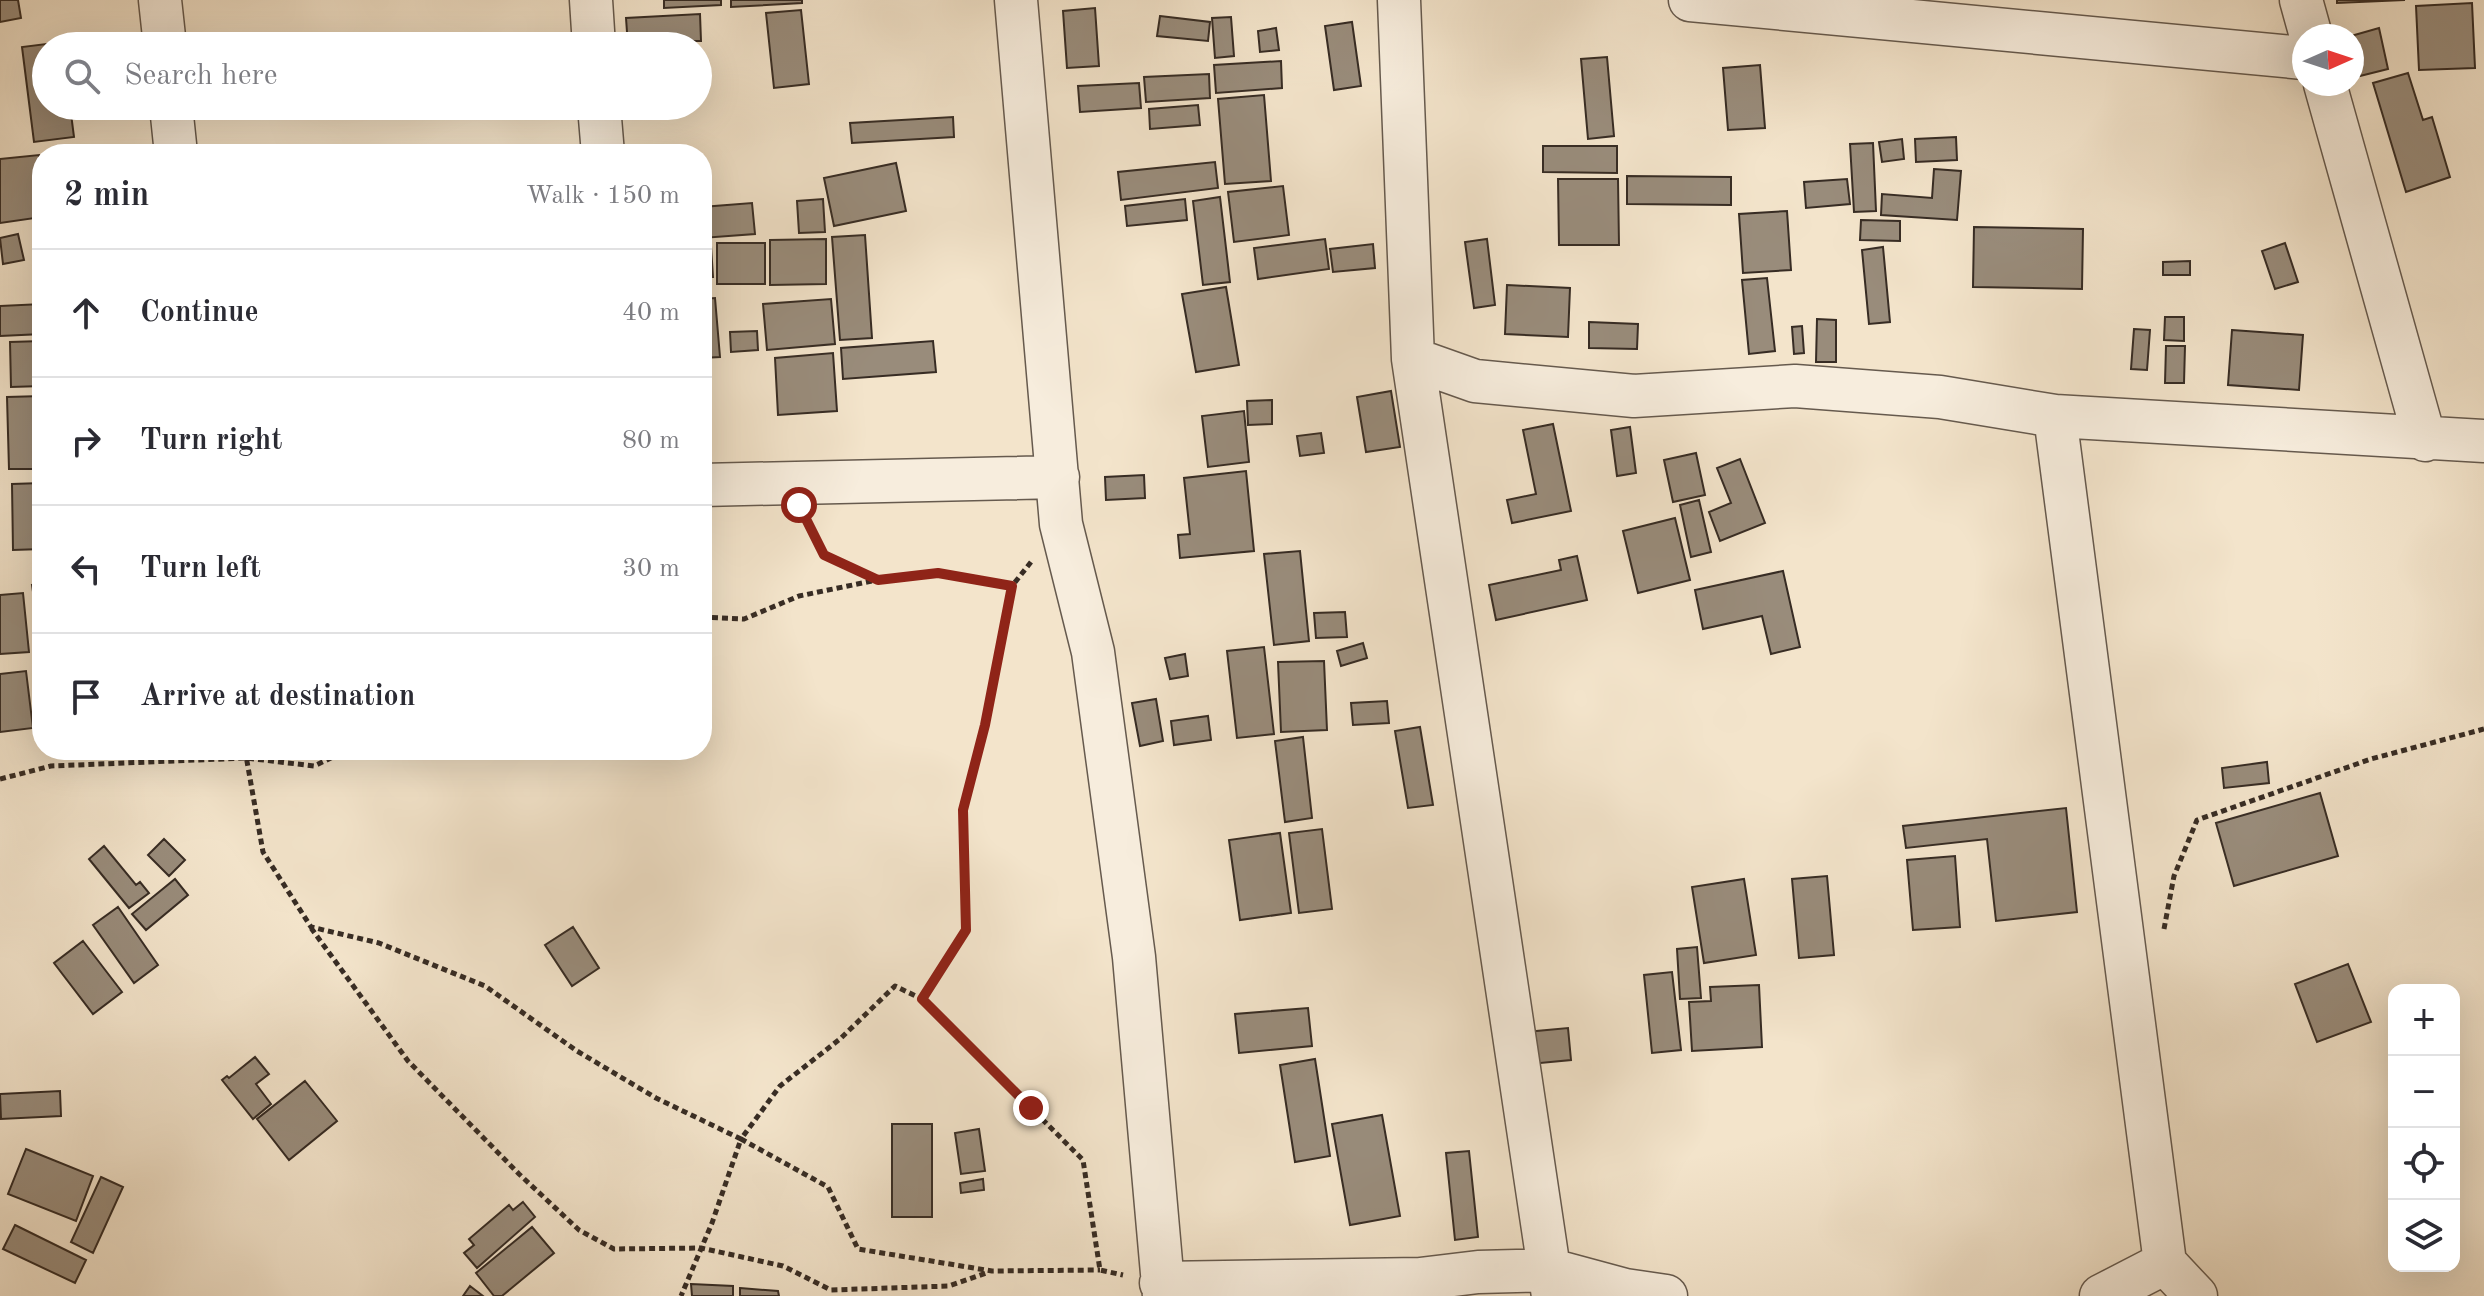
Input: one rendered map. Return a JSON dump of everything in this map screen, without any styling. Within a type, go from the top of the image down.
[{"type":"street","points":[[160,0],[163,32]]},
{"type":"street","points":[[591,0],[593,32]]},
{"type":"street","points":[[1016,0],[1061,524],[1093,652],[1132,941],[1162,1290],[1420,1279],[1478,1272],[1666,1296]]},
{"type":"street","points":[[1399,0],[1413,359],[1552,1283]]},
{"type":"street","points":[[1690,0],[2292,57]]},
{"type":"street","points":[[2301,0],[2308,24]]},
{"type":"street","points":[[2328,96],[2425,440]]},
{"type":"street","points":[[172,120],[175,144]]},
{"type":"street","points":[[600,120],[602,144]]},
{"type":"street","points":[[1413,359],[1475,381],[1634,396],[1795,386],[1940,397],[2055,416],[2425,440],[2484,441]]},
{"type":"street","points":[[2055,416],[2165,1263],[2196,1296]]},
{"type":"street","points":[[712,485],[1058,477]]},
{"type":"street","points":[[2101,1296],[2165,1263]]},
{"type":"path","points":[[795,485],[799,505],[824,555],[878,580]]},
{"type":"path","points":[[922,999],[966,930],[963,810],[985,725],[1012,586],[1061,524]]},
{"type":"path","points":[[712,617],[744,619],[799,596],[878,580],[938,573],[1012,586]]},
{"type":"path","points":[[2162,937],[2174,876],[2197,820],[2371,759],[2484,729]]},
{"type":"path","points":[[0,779],[51,766],[197,760]]},
{"type":"path","points":[[246,760],[263,852],[311,927],[408,1061],[579,1230],[614,1249],[701,1248],[783,1266],[831,1290],[949,1286],[992,1271]]},
{"type":"path","points":[[263,760],[314,766],[327,760]]},
{"type":"path","points":[[311,927],[379,943],[485,986],[577,1051],[656,1098],[741,1139],[828,1187],[858,1249],[992,1271],[1100,1270],[1162,1290]]},
{"type":"path","points":[[681,1296],[741,1139],[780,1086],[840,1039],[895,986],[922,999],[1083,1160],[1100,1270]]},
{"type":"building","points":[[0,0],[18,0],[21,18],[0,22]]},
{"type":"building","points":[[664,0],[721,0],[721,5],[664,8]]},
{"type":"building","points":[[731,0],[802,0],[802,3],[731,7]]},
{"type":"building","points":[[2337,0],[2405,0],[2337,3]]},
{"type":"building","points":[[2472,3],[2475,68],[2419,70],[2416,6]]},
{"type":"building","points":[[1095,8],[1099,66],[1067,68],[1063,11]]},
{"type":"building","points":[[801,10],[809,84],[774,88],[766,13]]},
{"type":"building","points":[[700,14],[701,32],[627,32],[626,18]]},
{"type":"building","points":[[1160,16],[1210,22],[1208,41],[1157,36]]},
{"type":"building","points":[[1231,17],[1234,56],[1215,58],[1212,18]]},
{"type":"building","points":[[1352,22],[1361,86],[1334,90],[1325,26]]},
{"type":"building","points":[[1276,28],[1279,50],[1260,52],[1258,31]]},
{"type":"building","points":[[2379,28],[2388,69],[2364,75],[2364,32]]},
{"type":"building","points":[[32,46],[32,120],[72,120],[74,137],[34,142],[22,47]]},
{"type":"building","points":[[1607,57],[1614,136],[1588,139],[1581,59]]},
{"type":"building","points":[[1281,61],[1282,88],[1216,93],[1214,65]]},
{"type":"building","points":[[1760,65],[1765,128],[1728,130],[1723,68]]},
{"type":"building","points":[[2408,73],[2423,120],[2432,117],[2450,177],[2406,192],[2373,83]]},
{"type":"building","points":[[1209,74],[1210,98],[1146,102],[1144,77]]},
{"type":"building","points":[[1139,83],[1141,108],[1080,112],[1078,86]]},
{"type":"building","points":[[1264,95],[1271,181],[1225,184],[1218,99]]},
{"type":"building","points":[[1198,105],[1200,125],[1150,129],[1149,109]]},
{"type":"building","points":[[953,117],[954,137],[852,143],[850,123]]},
{"type":"building","points":[[1956,137],[1957,160],[1916,162],[1915,139]]},
{"type":"building","points":[[1902,139],[1904,159],[1882,162],[1879,142]]},
{"type":"building","points":[[1873,143],[1876,211],[1854,212],[1850,144]]},
{"type":"building","points":[[1543,146],[1617,146],[1617,173],[1543,172]]},
{"type":"building","points":[[32,156],[32,218],[0,223],[0,159]]},
{"type":"building","points":[[1215,162],[1218,188],[1121,200],[1118,172]]},
{"type":"building","points":[[896,163],[906,211],[834,226],[824,178]]},
{"type":"building","points":[[1934,169],[1961,171],[1957,220],[1881,215],[1882,194],[1932,198]]},
{"type":"building","points":[[1627,176],[1731,177],[1731,205],[1627,204]]},
{"type":"building","points":[[1558,179],[1618,179],[1619,245],[1559,245]]},
{"type":"building","points":[[1847,179],[1850,204],[1806,208],[1804,182]]},
{"type":"building","points":[[1283,186],[1289,235],[1234,242],[1228,192]]},
{"type":"building","points":[[1220,197],[1230,282],[1203,285],[1193,201]]},
{"type":"building","points":[[823,199],[825,232],[799,233],[797,201]]},
{"type":"building","points":[[1185,199],[1187,220],[1127,226],[1125,206]]},
{"type":"building","points":[[752,203],[755,234],[712,237],[712,206]]},
{"type":"building","points":[[1787,211],[1791,270],[1743,273],[1739,214]]},
{"type":"building","points":[[1861,220],[1900,221],[1900,241],[1860,240]]},
{"type":"building","points":[[1974,227],[2083,229],[2082,289],[1973,287]]},
{"type":"building","points":[[18,234],[24,260],[3,264],[0,238]]},
{"type":"building","points":[[865,235],[872,338],[840,340],[832,237]]},
{"type":"building","points":[[826,239],[826,284],[770,285],[770,240]]},
{"type":"building","points":[[1325,239],[1329,269],[1258,279],[1254,248]]},
{"type":"building","points":[[1487,239],[1495,305],[1474,308],[1465,242]]},
{"type":"building","points":[[717,243],[765,243],[765,284],[717,284]]},
{"type":"building","points":[[2285,243],[2298,282],[2275,289],[2262,251]]},
{"type":"building","points":[[1373,244],[1375,268],[1333,272],[1330,249]]},
{"type":"building","points":[[1883,247],[1890,322],[1869,324],[1862,250]]},
{"type":"building","points":[[2190,261],[2190,275],[2163,275],[2163,262]]},
{"type":"building","points":[[1767,278],[1775,351],[1749,354],[1742,280]]},
{"type":"building","points":[[1507,285],[1570,288],[1568,337],[1505,334]]},
{"type":"building","points":[[1226,287],[1239,365],[1196,372],[1182,294]]},
{"type":"building","points":[[712,298],[715,298],[720,357],[712,357]]},
{"type":"building","points":[[831,299],[835,344],[767,350],[763,304]]},
{"type":"building","points":[[32,304],[32,334],[0,336],[0,306]]},
{"type":"building","points":[[2165,317],[2184,317],[2184,341],[2164,340]]},
{"type":"building","points":[[1817,319],[1836,320],[1836,362],[1816,362]]},
{"type":"building","points":[[1589,322],[1638,324],[1637,349],[1589,348]]},
{"type":"building","points":[[1802,326],[1804,353],[1794,354],[1792,327]]},
{"type":"building","points":[[2134,329],[2150,330],[2147,370],[2131,369]]},
{"type":"building","points":[[2232,330],[2303,335],[2299,390],[2228,385]]},
{"type":"building","points":[[757,331],[758,350],[731,352],[730,332]]},
{"type":"building","points":[[32,341],[32,386],[11,387],[10,342]]},
{"type":"building","points":[[933,341],[936,372],[843,379],[841,348]]},
{"type":"building","points":[[2166,346],[2185,346],[2184,383],[2165,383]]},
{"type":"building","points":[[833,353],[837,411],[778,415],[775,358]]},
{"type":"building","points":[[1391,391],[1400,447],[1366,452],[1357,397]]},
{"type":"building","points":[[32,396],[32,469],[9,469],[7,397]]},
{"type":"building","points":[[1272,400],[1272,424],[1248,425],[1247,401]]},
{"type":"building","points":[[1244,411],[1249,462],[1208,467],[1202,416]]},
{"type":"building","points":[[1553,424],[1571,511],[1512,523],[1507,500],[1536,494],[1523,430]]},
{"type":"building","points":[[1630,427],[1636,473],[1617,476],[1611,430]]},
{"type":"building","points":[[1321,433],[1324,453],[1300,456],[1297,436]]},
{"type":"building","points":[[1696,453],[1705,495],[1673,502],[1664,460]]},
{"type":"building","points":[[1740,459],[1765,523],[1720,541],[1709,512],[1731,503],[1717,468]]},
{"type":"building","points":[[1246,471],[1254,551],[1180,558],[1178,535],[1190,534],[1184,478]]},
{"type":"building","points":[[1144,475],[1145,498],[1106,500],[1105,477]]},
{"type":"building","points":[[32,483],[32,549],[13,550],[12,484]]},
{"type":"building","points":[[1699,500],[1711,552],[1691,557],[1680,505]]},
{"type":"building","points":[[1675,518],[1690,580],[1638,593],[1623,531]]},
{"type":"building","points":[[1300,551],[1309,641],[1274,645],[1264,554]]},
{"type":"building","points":[[1577,556],[1587,600],[1496,620],[1489,585],[1561,570],[1559,560]]},
{"type":"building","points":[[1783,571],[1800,647],[1771,654],[1762,616],[1703,629],[1695,590]]},
{"type":"building","points":[[23,593],[29,652],[0,654],[0,595]]},
{"type":"building","points":[[1345,612],[1347,637],[1316,638],[1314,613]]},
{"type":"building","points":[[1363,643],[1367,658],[1341,666],[1337,651]]},
{"type":"building","points":[[1264,647],[1274,734],[1237,738],[1227,651]]},
{"type":"building","points":[[1185,654],[1188,676],[1170,679],[1165,658]]},
{"type":"building","points":[[1324,661],[1327,730],[1281,732],[1278,662]]},
{"type":"building","points":[[26,671],[32,728],[0,732],[0,674]]},
{"type":"building","points":[[1156,699],[1163,741],[1140,746],[1132,703]]},
{"type":"building","points":[[1387,701],[1389,723],[1353,725],[1351,703]]},
{"type":"building","points":[[1208,716],[1211,740],[1174,745],[1171,721]]},
{"type":"building","points":[[1420,727],[1433,805],[1408,808],[1395,731]]},
{"type":"building","points":[[1303,737],[1312,818],[1285,822],[1275,741]]},
{"type":"building","points":[[2267,762],[2269,783],[2224,788],[2222,768]]},
{"type":"building","points":[[2320,793],[2338,856],[2234,886],[2216,823]]},
{"type":"building","points":[[2066,808],[2077,912],[1996,921],[1987,839],[1906,848],[1903,826]]},
{"type":"building","points":[[1322,829],[1332,909],[1299,913],[1289,833]]},
{"type":"building","points":[[1280,833],[1291,913],[1240,920],[1229,840]]},
{"type":"building","points":[[164,839],[185,860],[169,876],[148,855]]},
{"type":"building","points":[[104,846],[136,885],[140,882],[149,893],[129,908],[89,859]]},
{"type":"building","points":[[1955,856],[1960,927],[1913,930],[1907,860]]},
{"type":"building","points":[[1827,876],[1834,955],[1799,958],[1792,879]]},
{"type":"building","points":[[175,879],[188,895],[146,930],[132,914]]},
{"type":"building","points":[[1744,879],[1756,955],[1704,963],[1692,887]]},
{"type":"building","points":[[118,907],[158,965],[134,983],[93,925]]},
{"type":"building","points":[[573,927],[599,968],[572,986],[545,945]]},
{"type":"building","points":[[83,941],[122,992],[93,1014],[54,963]]},
{"type":"building","points":[[1697,947],[1701,998],[1680,999],[1677,949]]},
{"type":"building","points":[[2348,964],[2371,1022],[2317,1042],[2295,984]]},
{"type":"building","points":[[1672,972],[1681,1050],[1652,1053],[1644,975]]},
{"type":"building","points":[[1759,985],[1762,1047],[1692,1051],[1689,1002],[1711,1001],[1710,987]]},
{"type":"building","points":[[1308,1008],[1312,1046],[1239,1053],[1235,1014]]},
{"type":"building","points":[[1568,1028],[1571,1060],[1530,1064],[1526,1032]]},
{"type":"building","points":[[255,1057],[269,1074],[256,1084],[271,1104],[253,1119],[222,1080]]},
{"type":"building","points":[[1315,1059],[1330,1156],[1295,1162],[1280,1065]]},
{"type":"building","points":[[305,1081],[337,1121],[289,1160],[257,1119]]},
{"type":"building","points":[[60,1091],[61,1116],[1,1119],[0,1094]]},
{"type":"building","points":[[1382,1115],[1400,1216],[1350,1225],[1332,1124]]},
{"type":"building","points":[[892,1124],[932,1124],[932,1217],[892,1217]]},
{"type":"building","points":[[979,1129],[985,1171],[961,1174],[955,1133]]},
{"type":"building","points":[[26,1149],[93,1176],[76,1221],[8,1194]]},
{"type":"building","points":[[1469,1151],[1478,1237],[1455,1240],[1446,1153]]},
{"type":"building","points":[[101,1177],[123,1187],[93,1253],[71,1242]]},
{"type":"building","points":[[983,1179],[984,1190],[961,1193],[960,1183]]},
{"type":"building","points":[[523,1202],[535,1217],[477,1268],[464,1253],[474,1245],[469,1239],[509,1205],[513,1210]]},
{"type":"building","points":[[15,1225],[86,1260],[75,1283],[3,1249]]},
{"type":"building","points":[[532,1227],[554,1253],[502,1296],[494,1296],[476,1273]]},
{"type":"building","points":[[691,1284],[733,1286],[733,1296],[692,1296]]},
{"type":"building","points":[[470,1286],[483,1296],[463,1296]]},
{"type":"building","points":[[740,1288],[778,1291],[779,1296],[740,1296]]},
{"type":"route","points":[[799,505],[824,555],[878,580],[938,573],[1012,586],[985,725],[963,810],[966,930],[922,999],[1031,1108]]}]
